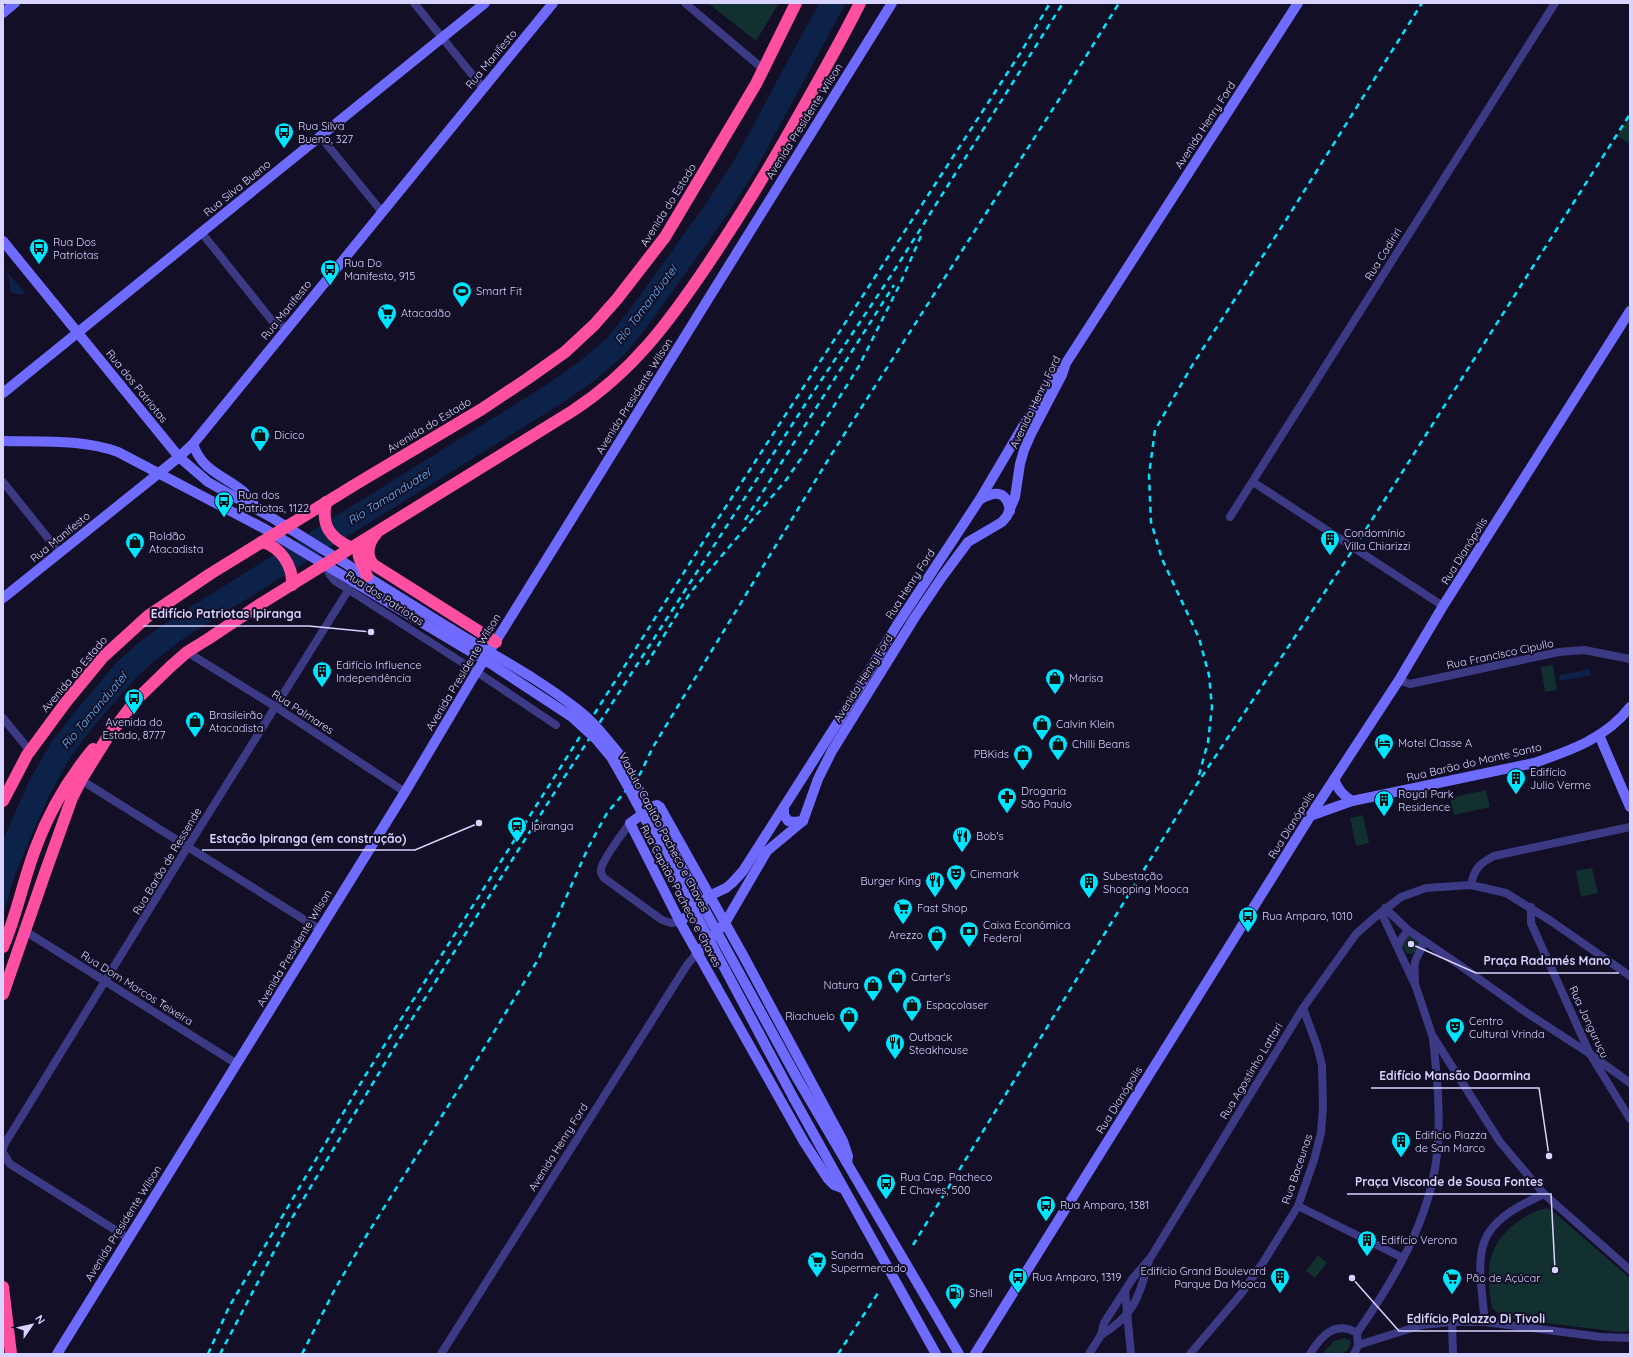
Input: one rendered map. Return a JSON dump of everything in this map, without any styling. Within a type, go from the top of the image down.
[{"type":"highway","name":"Avenida do Estado","points":[[3,801],[30,751],[66,702],[103,657],[164,604],[326,502],[482,408],[527,379],[579,340],[618,299],[665,237],[764,69],[796,3]]},
{"type":"highway","points":[[3,994],[50,858],[80,780],[107,738],[135,701],[187,652],[335,558],[579,407],[608,385],[634,362],[672,316],[737,220],[806,103],[860,3]]},
{"type":"highway","points":[[326,502],[324,512],[328,529],[337,540],[354,547],[359,557],[358,584]]},
{"type":"highway","points":[[376,533],[368,551],[370,559],[374,565],[496,642]]},
{"type":"highway","points":[[262,542],[276,548],[285,559],[291,571],[292,585]]},
{"type":"highway","points":[[3,947],[35,848],[44,827],[75,771],[93,749],[107,738]]},
{"type":"highway","points":[[3,1288],[11,1354]]},
{"type":"main road","points":[[3,13],[15,3]]},
{"type":"main road","name":"Rua Silva Bueno","points":[[3,393],[485,3]]},
{"type":"main road","name":"Rua Manifesto","points":[[3,598],[179,457],[193,444],[553,3]]},
{"type":"main road","name":"Avenida Presidente Wilson","points":[[57,1354],[237,1064],[319,928],[405,792],[477,672],[892,3]]},
{"type":"main road","name":"Avenida Henry Ford","points":[[803,821],[818,779],[832,751],[914,618],[968,542],[1002,522],[1010,512],[1015,498],[1020,464],[1024,450],[1062,376],[1066,364],[1298,3]]},
{"type":"main road","name":"Rua dos Patriotas","points":[[3,241],[179,457],[208,482],[287,527],[335,558]]},
{"type":"main road","name":"Rua Dianópolis","points":[[975,1354],[1310,816],[1398,680],[1443,606],[1630,311]]},
{"type":"main road","name":"Rua Henry Ford","points":[[680,922],[709,896],[726,888],[737,878],[784,807],[897,625],[980,499],[1023,426],[1053,379],[1066,364]]},
{"type":"main road","points":[[3,441],[95,444],[118,452],[274,535],[325,565]]},
{"type":"main road","points":[[193,444],[197,453],[206,465],[246,494],[258,510]]},
{"type":"main road","points":[[980,499],[990,494],[999,494],[1006,498],[1009,504],[1010,512]]},
{"type":"main road","name":"Viaduto Capitão Pacheco e Chaves","points":[[335,558],[358,584],[496,667],[572,717],[596,739],[611,757],[627,785],[793,1097]]},
{"type":"main road","name":"Viaduto Capitão Pacheco e Chaves","points":[[325,565],[554,692],[578,709],[601,731],[620,755],[633,776],[797,1078]]},
{"type":"main road","name":"Rua Barão do Monte Santo","points":[[1310,816],[1352,801],[1534,763],[1562,754],[1599,735],[1616,723],[1630,707]]},
{"type":"main road","points":[[1599,735],[1630,805]]},
{"type":"main road","points":[[1334,779],[1337,787],[1352,801]]},
{"type":"main road","name":"Rua Capitão Pacheco e Chaves","points":[[850,1168],[843,1141],[725,923],[659,806],[654,806],[630,823],[680,922],[804,1142],[821,1160],[842,1188],[936,1352]]},
{"type":"main road","points":[[784,807],[784,815],[788,821],[803,821]]},
{"type":"main road","points":[[697,953],[725,923],[764,855],[770,848],[803,821]]},
{"type":"main road","name":"Rua Capitão Pacheco e Chaves","points":[[797,1078],[960,1354]]},
{"type":"main road","points":[[793,1097],[804,1142]]},
{"type":"main road","name":"Rua Capitão Pacheco e Chaves","points":[[793,1097],[821,1160]]},
{"type":"main road","points":[[821,1160],[831,1156],[838,1158],[850,1168]]},
{"type":"main road","points":[[896,1283],[906,1283],[914,1278]]},
{"type":"street","points":[[414,3],[483,88]]},
{"type":"street","points":[[685,3],[764,69]]},
{"type":"street","name":"Rua Cadiriri","points":[[1230,517],[1555,3]]},
{"type":"street","points":[[320,136],[382,212]]},
{"type":"street","points":[[201,232],[273,322],[287,327]]},
{"type":"street","points":[[3,482],[60,553]]},
{"type":"street","points":[[1253,482],[1443,606]]},
{"type":"street","name":"Rua dos Patriotas","points":[[358,584],[477,672],[556,725]]},
{"type":"street","name":"Rua Barão de Ressende","points":[[3,1149],[187,848],[276,707],[358,584]]},
{"type":"street","name":"Rua Francisco Cipullo","points":[[1398,680],[1410,684],[1559,652],[1584,650],[1630,659]]},
{"type":"street","name":"Rua Palmares","points":[[187,652],[276,707],[405,792]]},
{"type":"street","points":[[3,718],[30,751]]},
{"type":"street","points":[[3,787],[15,777]]},
{"type":"street","points":[[80,780],[187,848],[319,928]]},
{"type":"street","points":[[630,823],[605,860],[601,868],[601,874],[604,878],[662,920],[680,922]]},
{"type":"street","points":[[1471,885],[1477,867],[1482,862],[1494,856],[1630,827]]},
{"type":"street","name":"Rua Agostinho Lattari","points":[[1151,1257],[1303,1008],[1356,934],[1383,910],[1401,897],[1426,888],[1471,885],[1506,893],[1531,907],[1630,976]]},
{"type":"street","name":"Rua Janguruçu","points":[[1531,907],[1531,923],[1590,1054],[1630,1120]]},
{"type":"street","points":[[1383,910],[1408,930],[1527,1013],[1630,1082]]},
{"type":"street","points":[[1354,1354],[1358,1345],[1357,1333],[1381,1297],[1403,1258],[1429,1195],[1437,1153],[1439,1119],[1438,1081],[1432,1035],[1416,987],[1383,910]]},
{"type":"street","points":[[1398,947],[1400,941],[1408,930]]},
{"type":"street","name":"Rua Dom Marcos Teixeira","points":[[25,931],[237,1064]]},
{"type":"street","points":[[1416,987],[1414,966],[1415,960],[1421,951],[1423,940]]},
{"type":"street","name":"Avenida Henry Ford","points":[[441,1354],[687,965],[697,953]]},
{"type":"street","name":"Rua Baceunas","points":[[1190,1354],[1240,1294],[1264,1262],[1298,1206],[1314,1160],[1321,1133],[1323,1107],[1322,1065],[1303,1008]]},
{"type":"street","points":[[1432,1035],[1500,1142],[1544,1194],[1630,1270]]},
{"type":"street","points":[[3,1149],[10,1164],[128,1238]]},
{"type":"street","points":[[1485,1322],[1480,1274],[1482,1247],[1486,1235],[1493,1225],[1518,1206],[1544,1194]]},
{"type":"street","points":[[1298,1206],[1403,1258]]},
{"type":"street","points":[[1089,1354],[1101,1335],[1104,1323],[1125,1291],[1151,1257]]},
{"type":"street","points":[[1101,1335],[1126,1316],[1137,1300],[1151,1257]]},
{"type":"street","points":[[1125,1291],[1126,1316],[1131,1354]]},
{"type":"street","points":[[1452,1322],[1453,1354]]},
{"type":"street","points":[[1358,1345],[1422,1325],[1452,1322],[1485,1322],[1601,1337],[1630,1338]]},
{"type":"street","points":[[1310,1354],[1322,1337],[1330,1331],[1338,1328],[1347,1328],[1357,1333]]},
{"type":"green space","points":[[708,3],[779,3],[756,41]]},
{"type":"green space","points":[[1630,116],[1630,144],[1617,136]]},
{"type":"green space","points":[[1553,665],[1557,690],[1545,692],[1541,667]]},
{"type":"green space","points":[[1486,790],[1490,807],[1454,815],[1450,798]]},
{"type":"green space","points":[[1363,815],[1369,843],[1356,846],[1350,818]]},
{"type":"green space","points":[[1592,868],[1598,893],[1581,897],[1576,871]]},
{"type":"green space","points":[[1409,933],[1420,941],[1420,949],[1412,954],[1406,953],[1402,945]]},
{"type":"green space","points":[[1547,1208],[1555,1213],[1630,1278],[1630,1331],[1619,1332],[1507,1318],[1502,1317],[1492,1308],[1489,1285],[1489,1267],[1497,1243],[1519,1220]]},
{"type":"green space","points":[[1318,1255],[1327,1263],[1315,1278],[1306,1271]]},
{"type":"green space","points":[[1344,1338],[1349,1340],[1351,1343],[1347,1351],[1340,1354],[1322,1354],[1334,1341]]},
{"type":"water","name":"Rio Tamanduateí","points":[[819,3],[846,3],[755,171],[725,218],[647,327],[624,355],[594,381],[559,405],[184,638],[153,662],[134,680],[92,728],[70,758],[50,794],[31,836],[15,875],[3,916],[3,840],[28,783],[50,744],[116,663],[137,644],[171,619],[546,385],[579,362],[607,338],[628,312],[705,205],[735,159]]},
{"type":"water","points":[[8,273],[25,293],[22,295],[10,292],[9,278],[6,275]]},
{"type":"water","points":[[1590,669],[1591,675],[1560,681],[1559,675]]},
{"type":"railway","points":[[208,1354],[229,1307],[365,1076],[714,525],[1021,52],[1050,3]]},
{"type":"railway","points":[[220,1354],[289,1223],[400,1038],[558,787],[810,397],[892,274],[1063,3]]},
{"type":"railway","points":[[302,1354],[335,1289],[368,1233],[539,958],[588,848],[607,813],[640,774],[653,747],[831,455],[1067,87],[1119,3]]},
{"type":"railway","points":[[1199,775],[1208,742],[1212,707],[1209,675],[1199,638],[1162,559],[1151,522],[1149,475],[1155,430],[1193,364],[1286,220],[1422,3]]},
{"type":"railway","points":[[913,1245],[1193,790],[1354,548],[1630,114]]},
{"type":"railway","points":[[646,665],[690,593],[786,480],[802,457],[859,366],[900,284],[921,236]]},
{"type":"railway","points":[[745,520],[894,285]]},
{"type":"railway","points":[[838,1354],[880,1290]]},
{"type":"place","name":"Rua Silva Bueno, 327","points":[[284,149]]},
{"type":"place","name":"Rua Dos Patriotas","points":[[39,265]]},
{"type":"place","name":"Rua Do Manifesto, 915","points":[[330,286]]},
{"type":"place","name":"Smart Fit","points":[[462,308]]},
{"type":"place","name":"Atacadão","points":[[387,330]]},
{"type":"place","name":"Dicico","points":[[260,452]]},
{"type":"place","name":"Rua dos Patriotas, 1122","points":[[224,518]]},
{"type":"place","name":"Condomínio Villa Chiarizzi","points":[[1330,556]]},
{"type":"place","name":"Roldão Atacadista","points":[[135,559]]},
{"type":"place","name":"Edifício Patriotas Ipiranga","points":[[371,632]]},
{"type":"place","name":"Edifício Influence Independência","points":[[322,688]]},
{"type":"place","name":"Marisa","points":[[1055,695]]},
{"type":"place","name":"Avenida do Estado, 8777","points":[[134,715]]},
{"type":"place","name":"Brasileirão Atacadista","points":[[195,738]]},
{"type":"place","name":"Calvin Klein","points":[[1042,741]]},
{"type":"place","name":"Motel Classe A","points":[[1384,760]]},
{"type":"place","name":"Chilli Beans","points":[[1058,761]]},
{"type":"place","name":"PBKids","points":[[1023,771]]},
{"type":"place","name":"Edifício Julio Verme","points":[[1516,795]]},
{"type":"place","name":"Drogaria São Paulo","points":[[1007,814]]},
{"type":"place","name":"Royal Park Residence","points":[[1384,817]]},
{"type":"place","name":"Estação Ipiranga (em construção)","points":[[479,823]]},
{"type":"place","name":"Ipiranga","points":[[517,843]]},
{"type":"place","name":"Bob's","points":[[962,853]]},
{"type":"place","name":"Cinemark","points":[[956,891]]},
{"type":"place","name":"Burger King","points":[[935,898]]},
{"type":"place","name":"Subestação Shopping Mooca","points":[[1089,899]]},
{"type":"place","name":"Fast Shop","points":[[903,925]]},
{"type":"place","name":"Rua Amparo, 1010","points":[[1248,933]]},
{"type":"place","name":"Praça Radamés Mano","points":[[1411,944]]},
{"type":"place","name":"Caixa Econômica Federal","points":[[969,948]]},
{"type":"place","name":"Arezzo","points":[[937,952]]},
{"type":"place","name":"Carter's","points":[[897,994]]},
{"type":"place","name":"Natura","points":[[873,1002]]},
{"type":"place","name":"Espaçolaser","points":[[912,1022]]},
{"type":"place","name":"Riachuelo","points":[[849,1033]]},
{"type":"place","name":"Centro Cultural Vrinda","points":[[1455,1044]]},
{"type":"place","name":"Outback Steakhouse","points":[[895,1060]]},
{"type":"place","name":"Edifício Mansão Daormina","points":[[1549,1156]]},
{"type":"place","name":"Edifício Piazza de San Marco","points":[[1401,1158]]},
{"type":"place","name":"Rua Cap. Pacheco E Chaves, 500","points":[[886,1200]]},
{"type":"place","name":"Rua Amparo, 1381","points":[[1046,1222]]},
{"type":"place","name":"Edifício Verona","points":[[1367,1257]]},
{"type":"place","name":"Praça Visconde de Sousa Fontes","points":[[1555,1270]]},
{"type":"place","name":"Sonda Supermercado","points":[[817,1278]]},
{"type":"place","name":"Edifício Palazzo Di Tivoli","points":[[1352,1278]]},
{"type":"place","name":"Rua Amparo, 1319","points":[[1018,1294]]},
{"type":"place","name":"Edifício Grand Boulevard Parque Da Mooca","points":[[1280,1294]]},
{"type":"place","name":"Pão de Açúcar","points":[[1452,1295]]},
{"type":"place","name":"Shell","points":[[955,1310]]}]
